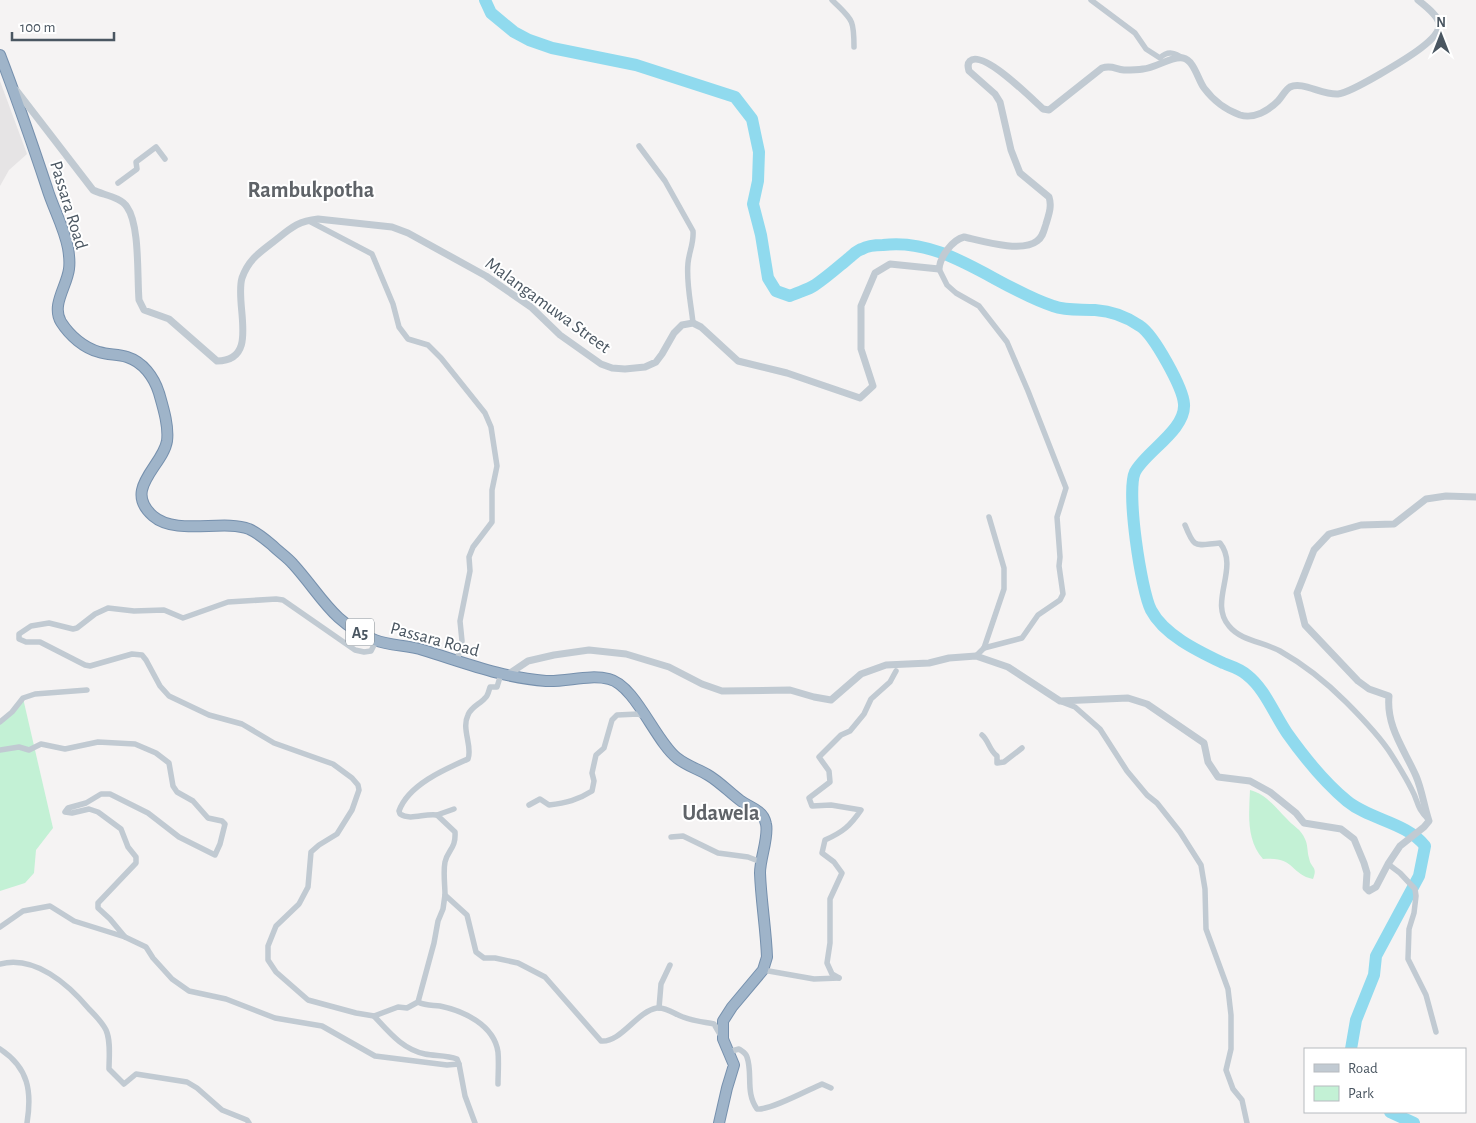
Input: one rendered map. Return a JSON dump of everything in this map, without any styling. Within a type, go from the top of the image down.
[{"type":"highway","name":"Passara Road","points":[[0,55],[34,148],[56,217],[65,235],[69,252],[69,270],[56,311],[60,320],[70,333],[85,346],[99,352],[128,357],[141,365],[158,389],[168,432],[164,452],[148,474],[142,488],[145,506],[151,514],[158,519],[170,523],[249,529],[263,537],[293,563],[324,604],[336,616],[376,641],[419,648],[504,674],[547,681],[610,679],[622,686],[674,757],[691,768],[708,775],[745,804],[762,814],[768,828],[760,870],[767,957],[763,970]]},
{"type":"highway","points":[[719,1123],[734,1066],[723,1039],[723,1021],[732,1007],[763,970]]},
{"type":"street","points":[[832,0],[851,19],[854,27],[854,47]]},
{"type":"street","points":[[1091,0],[1135,33],[1146,49],[1160,58],[1164,54],[1173,52],[1190,61],[1204,88],[1228,110],[1240,115],[1253,116],[1267,110],[1277,102],[1289,87],[1304,85],[1327,94],[1341,94],[1422,48],[1436,34],[1440,27],[1440,22],[1432,11],[1418,0]]},
{"type":"street","points":[[939,265],[954,243],[964,237],[1009,245],[1025,246],[1031,244],[1041,237],[1050,208],[1049,197],[1020,173],[1011,150],[1000,102],[995,94],[969,71],[969,62],[973,59],[978,59],[1006,74],[1043,109],[1049,110],[1102,68],[1109,66],[1122,70],[1142,69],[1156,67],[1172,59],[1183,58]]},
{"type":"street","points":[[10,82],[93,190],[116,198],[127,206],[134,225],[138,300],[144,310],[169,320],[217,360],[227,360],[237,355],[243,343],[242,280],[250,261],[296,224],[307,220],[372,254],[393,304],[399,327],[408,339],[428,345],[441,358],[485,413],[490,427],[497,466],[492,490],[492,522],[473,546],[469,558],[470,571],[460,621],[462,641],[457,661]]},
{"type":"street","points":[[639,146],[665,181],[693,231],[694,240],[688,261],[688,277],[693,323],[701,327],[738,361],[787,373],[860,398],[873,386],[861,349],[861,306],[875,273],[890,264],[939,265]]},
{"type":"street","points":[[118,183],[137,169],[136,162],[156,148],[165,159]]},
{"type":"street","name":"Malangamuwa Street","points":[[307,220],[318,219],[392,227],[408,233],[486,276],[532,307],[560,336],[601,364],[612,368],[645,367],[656,362],[674,332],[682,325],[693,323]]},
{"type":"street","points":[[939,265],[947,285],[956,293],[979,306],[1007,342],[1066,488],[1058,517],[1059,566],[1063,594],[1060,600],[1038,615],[1022,638],[984,648]]},
{"type":"street","points":[[1429,821],[1417,778],[1390,720],[1389,696],[1369,689],[1358,681],[1305,625],[1297,593],[1314,550],[1329,534],[1362,525],[1394,524],[1426,499],[1446,496],[1476,497]]},
{"type":"street","points":[[976,656],[984,648],[1004,589],[1004,568],[989,516]]},
{"type":"street","points":[[1185,525],[1192,542],[1196,545],[1220,543],[1225,549],[1228,558],[1221,607],[1228,625],[1238,635],[1278,650],[1306,668],[1345,702],[1390,752],[1413,791],[1419,811],[1429,821]]},
{"type":"street","points":[[376,641],[371,651],[355,650],[283,600],[276,599],[228,602],[183,618],[164,610],[134,611],[108,608],[95,614],[77,628],[73,629],[49,623],[31,626],[19,634],[19,639],[26,642],[40,642],[85,666],[132,654],[142,655],[160,686],[169,696],[209,716],[242,724],[274,743],[334,764],[358,785],[359,790],[352,810],[337,834],[311,852],[308,887],[298,904],[276,926],[268,946],[268,960],[276,972],[308,1000],[374,1016],[398,1006],[407,1008],[418,1002],[438,921],[443,910],[445,864],[455,843],[455,832],[437,815]]},
{"type":"street","points":[[454,809],[437,815],[411,817],[400,814],[399,811],[408,797],[424,782],[443,770],[468,759],[470,753],[466,734],[467,715],[477,704],[486,698],[490,687],[496,687],[504,674],[528,661],[554,654],[591,650],[626,654],[669,667],[702,684],[722,691],[790,690],[831,700],[860,674],[886,665],[929,663],[949,658],[976,656],[1008,667],[1060,701],[1075,707],[1100,729],[1127,771],[1147,795],[1157,803],[1180,832],[1201,865],[1205,889],[1206,928],[1228,989],[1231,1040],[1226,1070],[1233,1089],[1242,1100],[1248,1123]]},
{"type":"street","points":[[763,970],[814,979],[839,978],[832,974],[827,963],[830,943],[830,899],[842,873],[834,862],[822,853],[826,840],[842,832],[854,822],[861,810],[832,805],[812,806],[809,798],[830,782],[829,771],[819,757],[841,735],[850,731],[864,714],[871,700],[890,682],[896,671]]},
{"type":"street","points":[[0,722],[12,712],[23,698],[35,694],[87,690]]},
{"type":"street","points":[[1060,701],[1128,698],[1147,704],[1204,743],[1208,762],[1218,777],[1250,781],[1270,792],[1296,813],[1304,823],[1341,830],[1354,839],[1367,873],[1366,888],[1369,891],[1376,887],[1400,846],[1424,828],[1429,821]]},
{"type":"street","points":[[529,805],[540,799],[549,805],[575,801],[578,797],[592,791],[594,781],[592,773],[596,755],[604,748],[612,720],[617,715],[638,714],[645,716]]},
{"type":"street","points":[[982,735],[987,739],[992,753],[997,756],[998,763],[1004,762],[1022,748]]},
{"type":"street","points":[[0,750],[19,747],[30,750],[41,744],[65,749],[98,742],[135,744],[156,753],[169,763],[177,792],[193,801],[208,818],[222,821],[225,824],[215,855],[179,838],[148,813],[110,794],[101,794],[86,803],[68,808],[65,812],[72,813],[89,810],[107,817],[121,829],[128,847],[136,857],[136,863],[98,903],[98,908],[110,919],[125,938]]},
{"type":"street","points":[[671,837],[683,836],[718,853],[748,857],[761,862]]},
{"type":"street","points":[[1388,864],[1400,873],[1415,889],[1414,913],[1409,929],[1408,959],[1426,995],[1436,1032]]},
{"type":"street","points":[[445,895],[467,915],[476,952],[484,958],[495,958],[518,963],[545,977],[601,1041],[606,1042],[615,1037],[645,1014],[659,1008],[684,1017],[714,1024],[723,1039]]},
{"type":"street","points":[[0,927],[23,911],[50,906],[74,921],[146,947],[172,980],[189,991],[226,999],[275,1018],[322,1026],[375,1056],[447,1066],[459,1064]]},
{"type":"street","points":[[0,964],[22,962],[47,971],[84,1002],[102,1023],[107,1032],[109,1069],[124,1084],[136,1074],[187,1082],[197,1088],[222,1110],[247,1120],[249,1123]]},
{"type":"street","points":[[659,1008],[661,984],[670,965]]},
{"type":"street","points":[[418,1002],[424,1005],[439,1006],[468,1016],[479,1022],[489,1031],[498,1050],[498,1084]]},
{"type":"street","points":[[374,1016],[396,1041],[423,1054],[457,1059],[465,1096],[475,1123]]},
{"type":"street","points":[[0,1049],[9,1055],[24,1075],[30,1094],[27,1123]]},
{"type":"street","points":[[728,1052],[739,1049],[744,1051],[748,1057],[749,1084],[753,1104],[757,1109],[762,1110],[772,1107],[822,1084],[831,1088]]},
{"type":"shaded area","points":[[0,81],[27,154],[9,170],[0,186]]},
{"type":"green space","points":[[23,698],[53,828],[36,850],[34,873],[25,883],[0,891],[0,722]]},
{"type":"green space","points":[[1250,790],[1266,798],[1301,833],[1306,841],[1310,862],[1314,870],[1313,879],[1306,877],[1281,860],[1263,859],[1258,852],[1251,835]]},
{"type":"waterway","points":[[485,0],[491,13],[514,32],[529,40],[552,48],[636,65],[735,97],[752,119],[759,152],[758,181],[753,204],[761,235],[768,278],[776,291],[790,296],[809,288],[824,279],[857,251],[869,246],[906,245],[950,256],[1032,298],[1053,306],[1063,309],[1095,310],[1113,313],[1130,320],[1146,331],[1160,350],[1179,386],[1184,404],[1183,414],[1179,423],[1140,464],[1135,472],[1133,483],[1133,519],[1139,563],[1151,610],[1173,635],[1193,648],[1245,673],[1264,694],[1300,751],[1322,777],[1347,801],[1366,813],[1398,826],[1417,838],[1425,846],[1419,876],[1376,956],[1374,975],[1356,1020],[1351,1048]]},
{"type":"waterway","points":[[1392,1113],[1414,1123]]},
{"type":"district","name":"Rambukpotha","points":[[311,189]]},
{"type":"district","name":"Udawela","points":[[721,812]]}]
